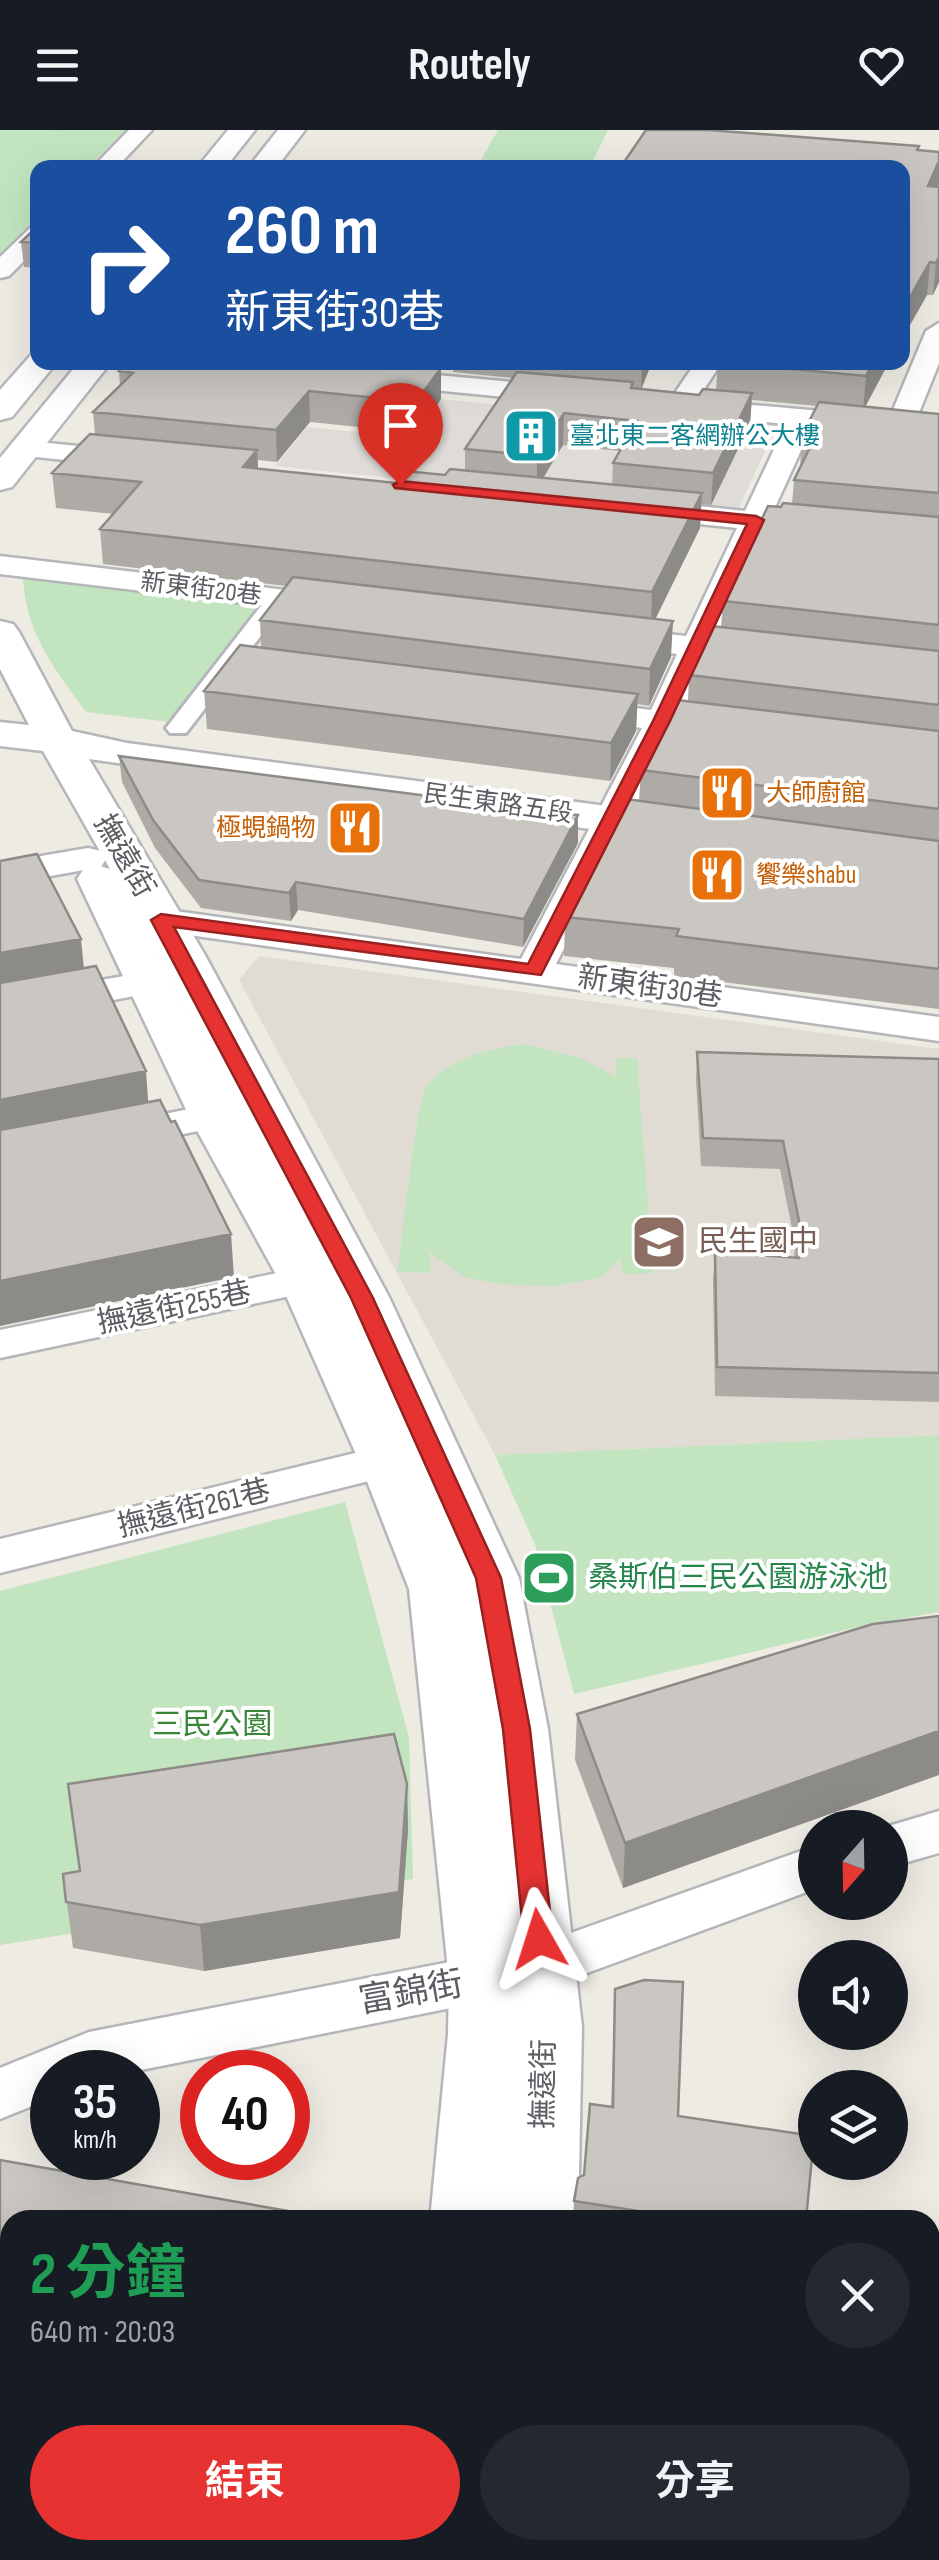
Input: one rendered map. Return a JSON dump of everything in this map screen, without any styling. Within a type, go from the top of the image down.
[{"type":"street","points":[[111,160],[141,130]]},
{"type":"street","points":[[217,160],[242,130]]},
{"type":"street","points":[[268,160],[292,130]]},
{"type":"street","points":[[0,271],[30,241]]},
{"type":"street","points":[[900,426],[939,331]]},
{"type":"street","points":[[6,396],[34,370]]},
{"type":"street","points":[[9,472],[90,370]]},
{"type":"street","points":[[679,406],[704,370]]},
{"type":"street","points":[[354,375],[598,398]]},
{"type":"street","points":[[648,402],[939,430]]},
{"type":"street","points":[[534,970],[662,721],[804,417]]},
{"type":"street","points":[[9,472],[162,462]]},
{"type":"street","points":[[618,506],[939,540]]},
{"type":"street","name":"新東街20巷","points":[[0,565],[374,609]]},
{"type":"street","points":[[178,728],[279,598]]},
{"type":"street","name":"撫遠街","points":[[0,632],[32,764],[88,859],[153,946],[214,1116],[327,1276],[388,1462],[439,1589],[513,1974],[546,2027],[540,2210]]},
{"type":"street","points":[[583,634],[790,658]]},
{"type":"street","points":[[226,666],[266,671]]},
{"type":"street","points":[[543,706],[761,734]]},
{"type":"street","name":"撫遠街","points":[[26,736],[153,946],[489,1578],[516,1729],[513,1974],[484,2034],[469,2210]]},
{"type":"street","name":"民生東路五段","points":[[26,736],[127,755],[730,824]]},
{"type":"street","points":[[0,874],[88,859]]},
{"type":"street","name":"新東街30巷","points":[[0,1010],[153,946],[534,970],[939,1029]]},
{"type":"street","points":[[0,1160],[214,1116]]},
{"type":"street","name":"撫遠街255巷","points":[[0,1344],[327,1276]]},
{"type":"street","name":"撫遠街261巷","points":[[0,1556],[388,1462]]},
{"type":"street","points":[[908,1841],[939,1832]]},
{"type":"street","name":"富錦街","points":[[0,2094],[89,2056],[228,2031],[420,1988],[513,1974],[798,1873]]},
{"type":"shaded area","points":[[438,399],[774,432],[736,514],[275,466],[307,427],[411,437]]},
{"type":"shaded area","name":"民生國中","points":[[259,956],[939,1049],[939,1435],[495,1455],[239,980]]},
{"type":"green space","points":[[0,130],[126,130],[95,160],[30,160],[30,224],[0,254]]},
{"type":"green space","points":[[498,130],[608,130],[593,160],[481,160]]},
{"type":"green space","points":[[23,578],[264,605],[169,722],[86,712],[36,633]]},
{"type":"green space","points":[[524,1044],[580,1058],[616,1077],[616,1058],[637,1058],[653,1273],[623,1274],[620,1259],[600,1278],[551,1286],[499,1284],[464,1277],[429,1252],[431,1273],[398,1272],[414,1143],[426,1087],[458,1062]]},
{"type":"green space","points":[[939,1435],[939,1612],[862,1626],[574,1694],[535,1545],[495,1455]]},
{"type":"green space","name":"三民公園","points":[[345,1502],[409,1737],[413,1879],[0,1945],[0,1591]]},
{"type":"building","points":[[646,130],[708,130],[919,146],[917,150],[939,152],[928,186],[939,187],[939,257],[936,263],[930,262],[910,297],[910,160],[625,160]]},
{"type":"building","points":[[440,370],[416,402],[309,391],[276,430],[93,412],[133,373],[119,371]]},
{"type":"building","points":[[803,370],[869,370],[866,376]]},
{"type":"building","points":[[517,372],[633,382],[631,388],[699,395],[703,389],[752,393],[713,473],[613,463],[637,421],[564,413],[537,456],[465,449]]},
{"type":"building","points":[[819,402],[939,414],[939,493],[794,480],[815,437],[802,435]]},
{"type":"building","points":[[90,434],[257,450],[243,467],[396,483],[405,471],[445,475],[450,469],[702,493],[652,592],[100,529],[141,482],[52,473]]},
{"type":"building","points":[[783,503],[939,517],[939,625],[723,601],[768,506],[781,507]]},
{"type":"building","points":[[293,577],[673,621],[650,669],[260,620]]},
{"type":"building","points":[[711,626],[939,651],[939,705],[689,675]]},
{"type":"building","points":[[240,645],[638,694],[611,743],[204,691]]},
{"type":"building","points":[[677,700],[939,731],[939,809],[641,770]]},
{"type":"building","points":[[119,756],[578,815],[524,919],[296,882],[289,893],[199,880],[153,820]]},
{"type":"building","points":[[626,799],[939,841],[939,969],[676,936],[679,929],[565,917]]},
{"type":"building","points":[[37,854],[81,939],[0,953],[0,861]]},
{"type":"building","points":[[96,966],[146,1071],[0,1100],[0,983]]},
{"type":"building","points":[[697,1052],[939,1059],[939,1373],[717,1367],[715,1252],[799,1258],[796,1231],[801,1231],[783,1141],[703,1138]]},
{"type":"building","points":[[160,1100],[171,1122],[175,1121],[231,1234],[0,1281],[0,1130]]},
{"type":"building","points":[[939,1616],[939,1731],[625,1843],[577,1714],[873,1624]]},
{"type":"building","points":[[394,1734],[407,1784],[399,1892],[200,1925],[66,1902],[63,1874],[80,1871],[68,1784]]},
{"type":"building","points":[[644,1980],[683,1982],[678,2116],[798,2134],[798,2180],[810,2180],[807,2210],[632,2210],[574,2201],[578,2178],[584,2175],[590,2104],[613,2107],[615,1989]]},
{"type":"building","points":[[0,2160],[30,2165],[30,2180],[113,2180],[282,2210],[0,2210]]},
{"type":"place","name":"臺北東二客網辦公大樓","points":[[531,436]]},
{"type":"place","name":"大師廚館","points":[[727,793]]},
{"type":"place","name":"極蜆鍋物","points":[[355,828]]},
{"type":"place","name":"饗樂shabu","points":[[717,875]]},
{"type":"place","name":"民生國中","points":[[659,1242]]},
{"type":"place","name":"桑斯伯三民公園游泳池","points":[[549,1578]]},
{"type":"route","points":[[400,485],[756,520],[662,721],[534,970],[161,920],[362,1298],[489,1578],[516,1729],[539,1939]]}]
